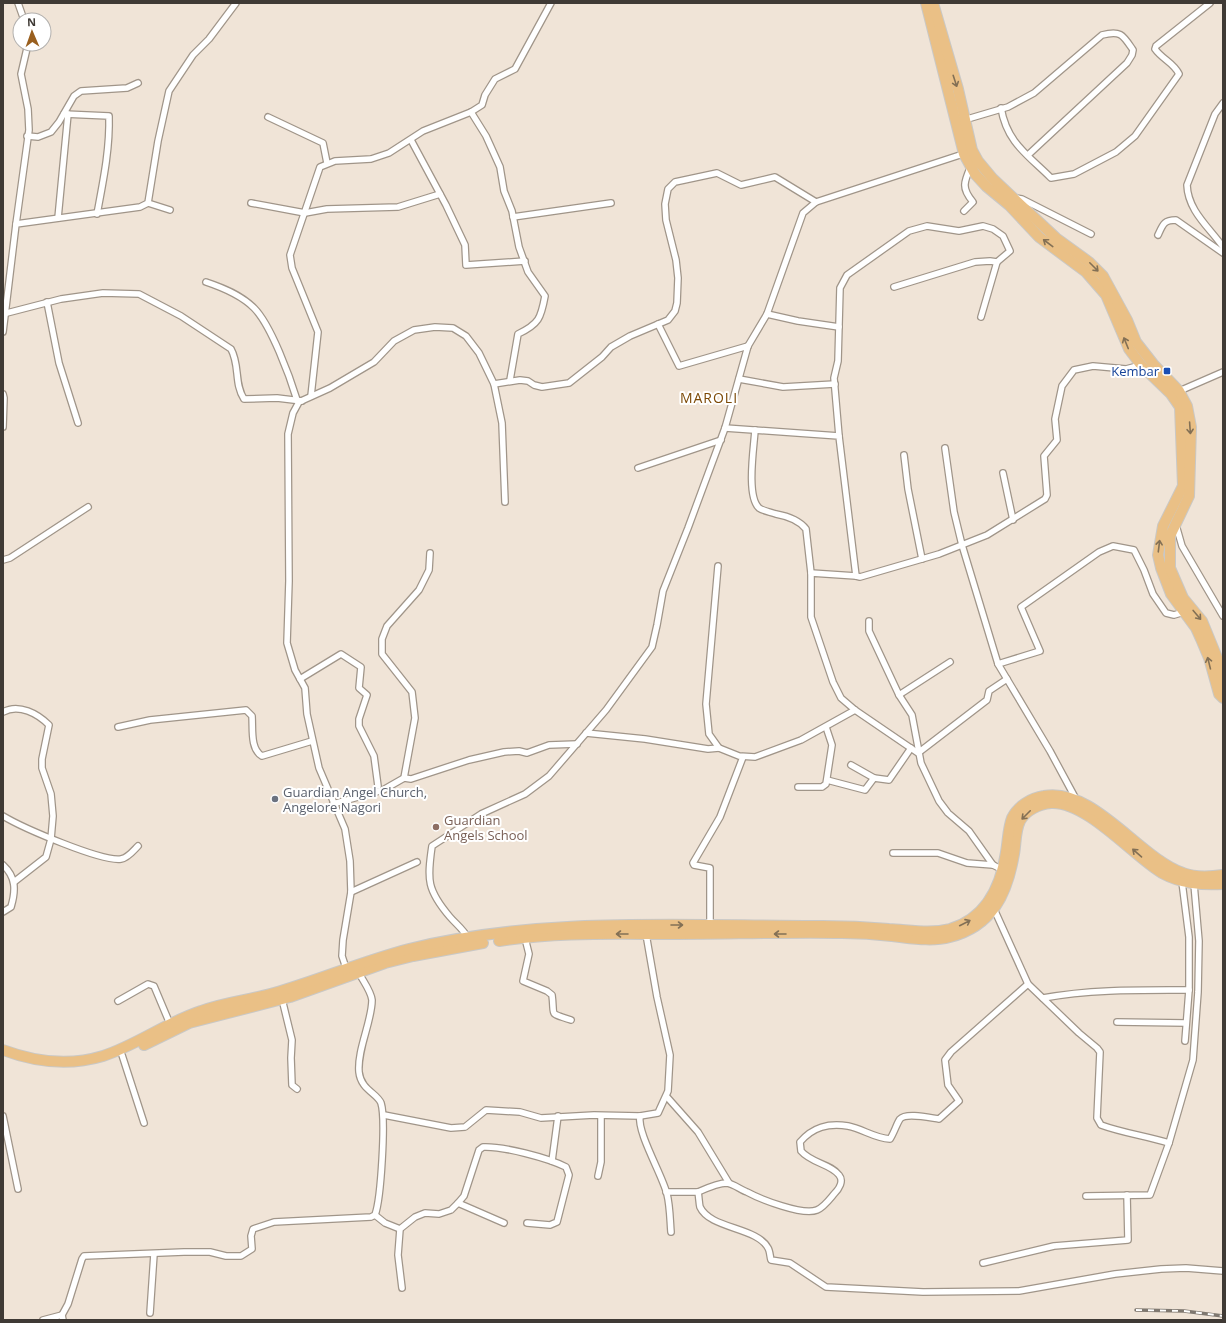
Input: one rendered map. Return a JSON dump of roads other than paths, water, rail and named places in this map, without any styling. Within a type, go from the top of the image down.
[{"type":"highway","points":[[926,3],[971,166],[975,174],[986,186],[1009,205],[1039,237],[1086,272],[1106,295],[1129,349],[1141,365],[1175,392],[1181,412],[1183,486],[1163,526],[1158,555],[1161,568],[1171,594],[1198,633],[1209,658],[1219,694],[1223,698]]},
{"type":"highway","points":[[933,3],[958,89],[968,152],[993,179],[1056,238],[1089,262],[1103,276],[1128,320],[1136,342],[1187,406],[1191,427],[1189,496],[1170,536],[1170,568],[1183,598],[1202,621],[1220,665],[1223,682]]},
{"type":"highway","points":[[3,1057],[28,1065],[55,1068],[75,1068],[105,1062],[190,1022],[282,999],[408,950],[468,938],[525,930],[583,926],[710,925],[852,926],[928,932],[946,930],[971,920],[980,912],[996,890],[1003,870],[1013,817],[1020,807],[1039,796],[1061,795],[1077,801],[1162,873],[1182,882],[1194,884],[1223,884]]},
{"type":"highway","points":[[3,1050],[29,1058],[75,1062],[103,1056],[205,1009],[413,956],[525,938],[589,933],[855,933],[935,940],[962,934],[975,927],[994,909],[1004,894],[1011,872],[1020,821],[1026,813],[1041,804],[1060,803],[1068,805],[1103,822],[1167,866],[1193,876],[1223,875]]},
{"type":"street","points":[[16,224],[140,208],[148,203],[168,91],[193,55],[209,39],[236,3]]},
{"type":"street","points":[[311,396],[318,332],[292,268],[290,255],[320,167],[327,163],[371,159],[389,153],[423,131],[471,112],[482,104],[485,95],[495,79],[515,69],[552,3]]},
{"type":"street","points":[[1001,108],[1008,134],[1016,145],[1051,178],[1074,174],[1116,152],[1135,136],[1179,74],[1177,68],[1159,54],[1155,49],[1156,46],[1210,3]]},
{"type":"street","points":[[964,120],[1001,108],[1034,93],[1102,35],[1111,33],[1121,34],[1133,50],[1132,55],[1126,63],[1028,155]]},
{"type":"street","points":[[3,332],[4,314],[29,130],[28,109],[21,74],[26,52]]},
{"type":"street","points":[[27,136],[38,137],[51,132],[66,114],[74,96],[82,91],[127,88],[138,83]]},
{"type":"street","points":[[1223,103],[1212,120],[1187,185],[1191,206],[1223,247]]},
{"type":"street","points":[[471,112],[486,136],[500,167],[504,191],[513,217],[528,272],[545,296],[540,319],[531,328],[518,334],[510,380]]},
{"type":"street","points":[[66,114],[109,116],[110,132],[97,214]]},
{"type":"street","points":[[58,218],[66,114]]},
{"type":"street","points":[[268,117],[323,143],[327,163]]},
{"type":"street","points":[[411,140],[465,245],[466,266],[524,261]]},
{"type":"street","points":[[468,938],[434,894],[428,879],[432,846],[481,814],[525,794],[549,776],[606,710],[652,647],[658,625],[662,591],[726,428],[748,346],[767,314],[803,213],[816,202],[968,152]]},
{"type":"street","points":[[964,211],[973,202],[966,193],[964,180],[971,166]]},
{"type":"street","points":[[494,384],[510,380],[528,381],[534,385],[542,387],[569,383],[602,357],[611,347],[630,336],[668,320],[675,311],[677,303],[676,260],[668,235],[665,204],[668,189],[675,182],[717,173],[741,185],[775,177],[816,202]]},
{"type":"street","points":[[251,203],[305,213],[327,209],[398,207],[440,194]]},
{"type":"street","points":[[1013,198],[1022,199],[1091,234]]},
{"type":"street","points":[[148,203],[170,210]]},
{"type":"street","points":[[513,217],[611,203]]},
{"type":"street","points":[[1158,235],[1163,223],[1167,220],[1176,220],[1223,253]]},
{"type":"street","points":[[856,576],[839,436],[835,384],[840,288],[847,275],[909,231],[927,226],[959,231],[983,226],[993,229],[1003,236],[1010,251],[997,262],[981,317]]},
{"type":"street","points":[[894,287],[975,262],[997,262]]},
{"type":"street","points":[[206,282],[232,292],[248,302],[259,314],[283,362],[299,400],[293,413],[288,434],[289,580],[286,643],[295,670],[305,688],[312,741],[319,768],[333,804],[345,829],[350,861],[351,892],[343,940],[342,956],[351,973],[367,986],[372,1000],[361,1052],[359,1072],[367,1090],[380,1101],[384,1115],[379,1187],[375,1215]]},
{"type":"street","points":[[4,314],[47,302],[103,292],[139,294],[181,316],[231,349],[236,357],[239,392],[244,399],[277,398],[299,400],[311,396],[350,377],[374,362],[394,341],[414,330],[434,327],[453,328],[466,336],[479,354],[494,384],[502,424],[506,502]]},
{"type":"street","points":[[47,302],[59,363],[78,423]]},
{"type":"street","points":[[767,314],[798,321],[839,327]]},
{"type":"street","points":[[658,324],[679,366],[748,346]]},
{"type":"street","points":[[811,573],[856,576],[860,578],[962,545],[987,535],[1013,520],[1045,499],[1047,495],[1044,456],[1057,440],[1055,419],[1062,386],[1074,370],[1093,366],[1126,369],[1141,365]]},
{"type":"street","points":[[1175,392],[1223,372]]},
{"type":"street","points":[[739,379],[783,387],[835,384]]},
{"type":"street","points":[[3,394],[3,427]]},
{"type":"street","points":[[726,428],[839,436]]},
{"type":"street","points":[[755,430],[752,480],[755,502],[760,509],[788,517],[802,524],[806,529],[811,573],[811,616],[833,682],[841,698],[854,710],[918,753]]},
{"type":"street","points":[[638,468],[720,440]]},
{"type":"street","points":[[945,448],[954,512],[962,545],[998,664],[1050,750],[1077,801]]},
{"type":"street","points":[[904,455],[908,489],[922,559]]},
{"type":"street","points":[[1003,473],[1013,520]]},
{"type":"street","points":[[3,560],[10,558],[88,507]]},
{"type":"street","points":[[1176,522],[1182,546],[1223,616]]},
{"type":"street","points":[[998,664],[1040,651],[1021,607],[1099,552],[1113,546],[1134,550],[1144,570],[1153,594],[1166,613],[1174,614],[1184,612]]},
{"type":"street","points":[[404,778],[415,718],[412,692],[382,654],[382,639],[387,626],[419,590],[429,570],[430,552]]},
{"type":"street","points":[[718,566],[706,704],[709,734],[719,748],[743,757],[755,757],[776,751],[826,727],[854,710]]},
{"type":"street","points":[[869,621],[869,631],[899,695],[912,715],[918,753],[939,801],[948,813],[969,831],[993,866]]},
{"type":"street","points":[[300,679],[341,654],[361,667],[359,688],[367,695],[359,719],[359,726],[374,756],[378,786]]},
{"type":"street","points":[[899,695],[950,662]]},
{"type":"street","points":[[918,753],[987,700],[989,691],[1007,679]]},
{"type":"street","points":[[3,712],[8,709],[22,709],[41,717],[49,725],[42,759],[42,768],[52,794],[53,816],[51,839],[46,858],[14,882]]},
{"type":"street","points":[[118,727],[150,720],[246,710],[252,716],[254,745],[256,752],[262,756],[312,741]]},
{"type":"street","points":[[798,787],[822,787],[827,780],[832,745],[826,727]]},
{"type":"street","points":[[586,733],[652,740],[708,749],[719,748]]},
{"type":"street","points":[[333,804],[383,790],[404,778],[411,778],[469,760],[504,752],[519,751],[527,753],[549,745],[577,744]]},
{"type":"street","points":[[851,765],[874,778],[889,780],[911,748]]},
{"type":"street","points":[[710,925],[710,869],[709,867],[694,865],[693,863],[720,818],[743,757]]},
{"type":"street","points":[[827,780],[865,790],[874,778]]},
{"type":"street","points":[[3,816],[51,839],[110,860],[123,859],[138,846]]},
{"type":"street","points":[[893,853],[938,853],[967,864],[993,866],[1003,870]]},
{"type":"street","points":[[351,892],[416,862]]},
{"type":"street","points":[[3,865],[10,872],[14,882],[14,895],[11,906],[3,912]]},
{"type":"street","points":[[1182,882],[1189,937],[1189,990],[1184,1042]]},
{"type":"street","points":[[1086,1196],[1150,1195],[1169,1143],[1193,1060],[1198,992],[1199,941],[1194,884]]},
{"type":"street","points":[[994,909],[1028,984],[1079,1033],[1098,1048],[1100,1052],[1097,1118],[1101,1125],[1127,1134],[1152,1138],[1169,1143]]},
{"type":"street","points":[[384,1115],[451,1128],[465,1127],[486,1110],[520,1112],[541,1118],[558,1116],[640,1116],[658,1113],[667,1097],[670,1056],[657,997],[646,934]]},
{"type":"street","points":[[525,938],[529,954],[523,981],[547,991],[552,995],[552,1012],[571,1020]]},
{"type":"street","points":[[118,1001],[148,984],[154,986],[170,1024]]},
{"type":"street","points":[[667,1097],[698,1132],[729,1183],[747,1193],[787,1207],[815,1211],[822,1207],[839,1189],[841,1181],[839,1175],[825,1166],[807,1158],[801,1151],[800,1142],[809,1132],[819,1127],[848,1126],[881,1139],[890,1139],[895,1132],[900,1119],[904,1117],[912,1115],[939,1120],[959,1101],[948,1085],[945,1060],[951,1052],[1028,984]]},
{"type":"street","points":[[1043,998],[1065,994],[1122,990],[1189,990]]},
{"type":"street","points":[[282,999],[292,1040],[292,1085],[297,1089]]},
{"type":"street","points":[[1117,1022],[1186,1023]]},
{"type":"street","points":[[122,1055],[144,1123]]},
{"type":"street","points":[[3,1116],[18,1189]]},
{"type":"street","points":[[552,1161],[558,1116]]},
{"type":"street","points":[[598,1176],[601,1162],[601,1116]]},
{"type":"street","points":[[640,1116],[639,1123],[642,1133],[658,1167],[666,1192],[671,1232]]},
{"type":"street","points":[[402,1288],[398,1255],[400,1229],[415,1217],[425,1213],[439,1214],[450,1210],[458,1203],[464,1196],[480,1150],[483,1147],[491,1146],[552,1161],[566,1167],[569,1175],[557,1222],[550,1225],[527,1223]]},
{"type":"street","points":[[666,1192],[698,1192],[708,1187],[729,1183]]},
{"type":"street","points":[[698,1192],[700,1206],[704,1213],[713,1221],[731,1225],[761,1241],[768,1249],[771,1260],[790,1263],[826,1287],[923,1292],[1019,1292],[1115,1274],[1161,1269],[1186,1268],[1223,1271]]},
{"type":"street","points":[[983,1263],[1054,1246],[1128,1240],[1127,1195]]},
{"type":"street","points":[[458,1203],[504,1223]]},
{"type":"street","points":[[375,1215],[384,1223],[400,1229]]},
{"type":"street","points":[[42,1320],[62,1317],[68,1304],[84,1256],[210,1252],[226,1256],[241,1256],[252,1249],[251,1236],[254,1230],[260,1226],[274,1222],[371,1217],[375,1215]]},
{"type":"street","points":[[150,1313],[154,1254]]},
{"type":"railway","points":[[1136,1310],[1184,1311],[1223,1316]]},
{"type":"place","name":"Kembar","points":[[1167,371]]},
{"type":"place","name":"Guardian Angel Church, Angelore Nagori","points":[[275,799]]},
{"type":"place","name":"Guardian Angels School","points":[[436,827]]},
{"type":"district","name":"MAROLI","points":[[709,397]]}]
